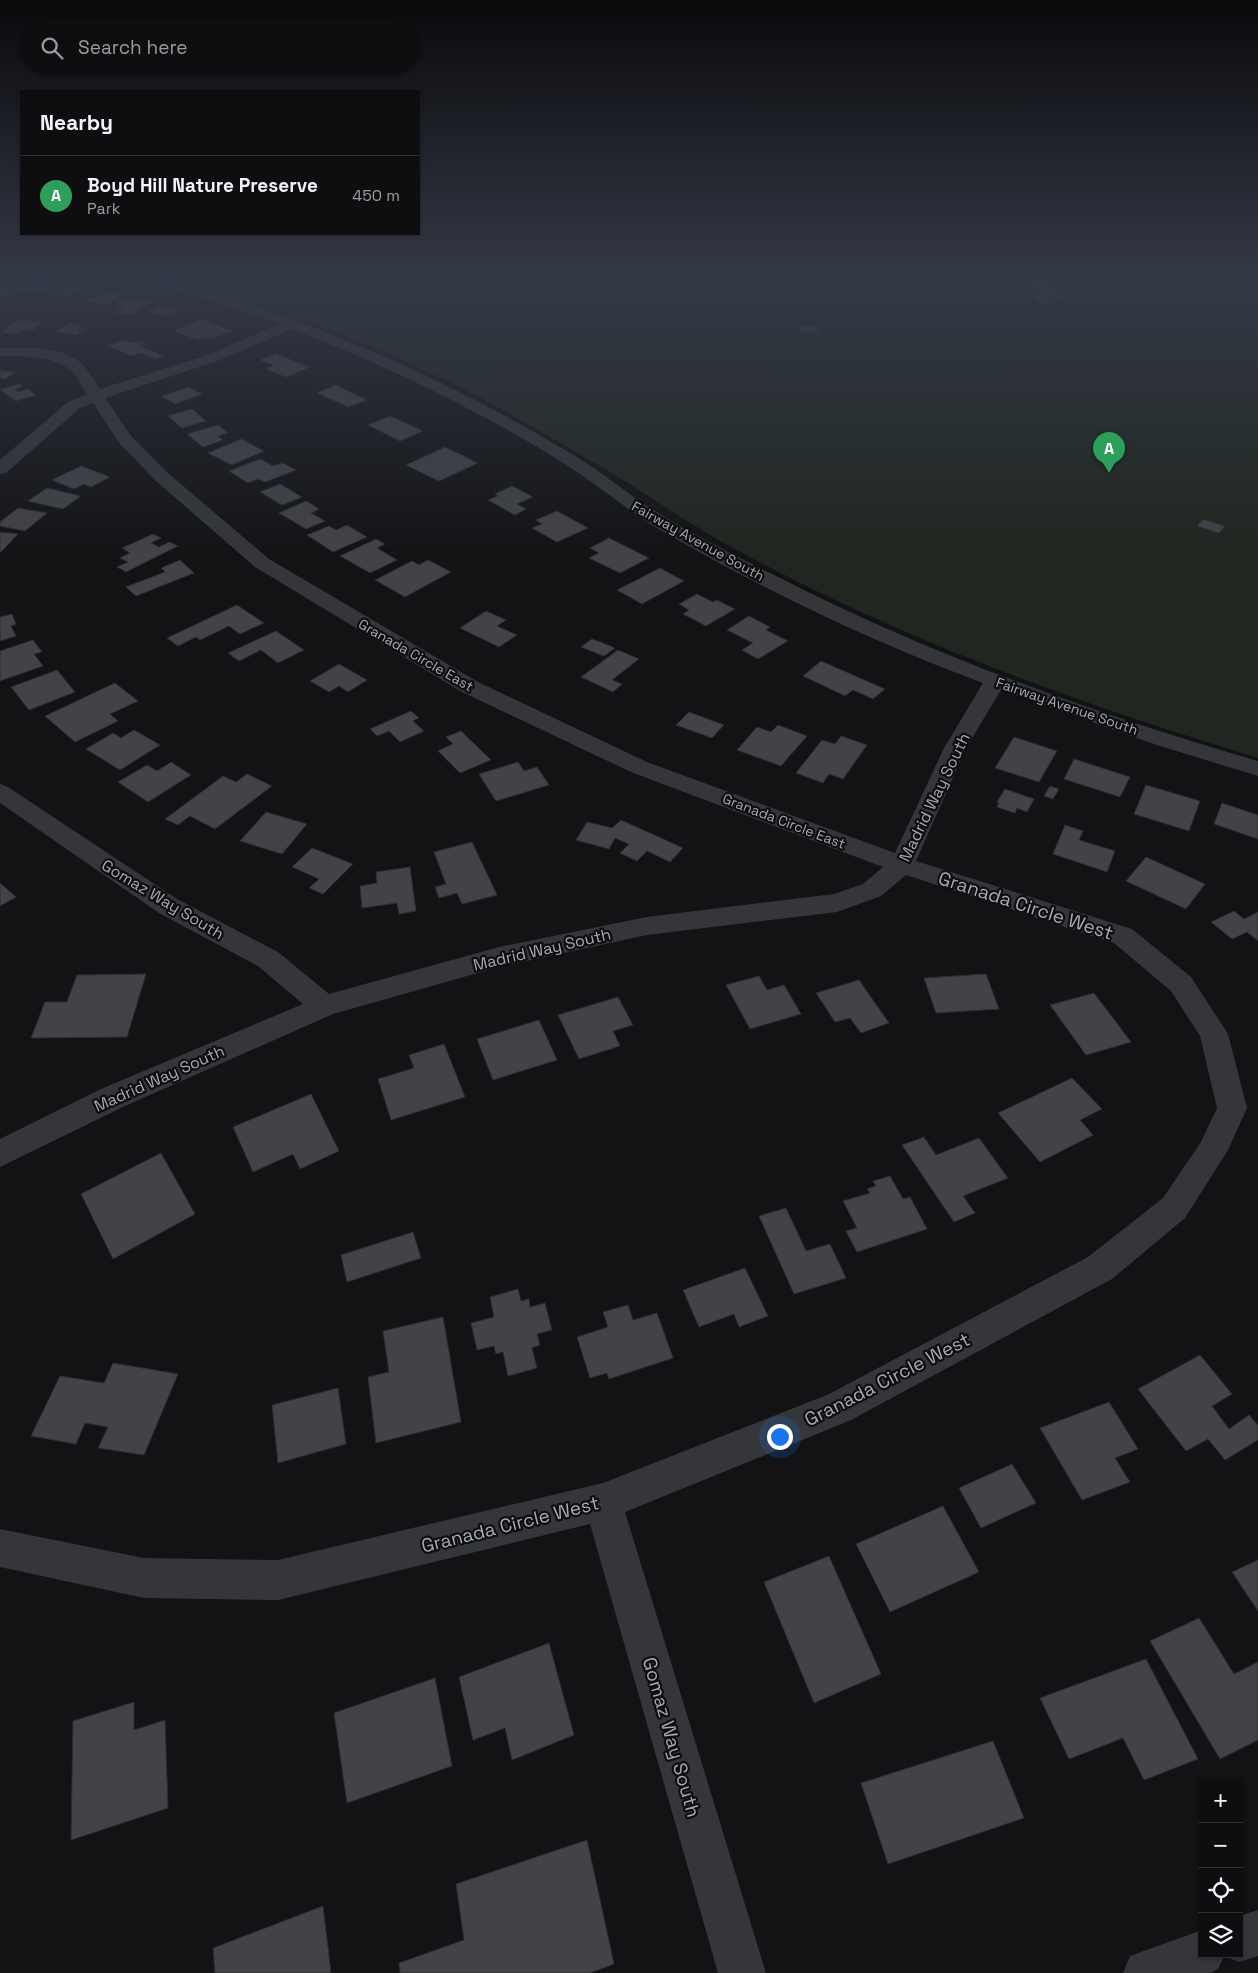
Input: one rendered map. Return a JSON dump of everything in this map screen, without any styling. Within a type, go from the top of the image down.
[{"type":"street","name":"Granada Circle East","points":[[80,372],[126,440],[162,477],[262,563],[470,687],[639,767],[902,865]]},
{"type":"street","points":[[0,469],[74,405],[95,396],[169,372]]},
{"type":"street","name":"Fairway Avenue South","points":[[406,372],[566,456],[635,506],[702,546],[785,590],[875,632],[996,681],[1193,750],[1258,769]]},
{"type":"street","name":"Madrid Way South","points":[[0,1154],[112,1098],[325,1006],[499,957],[646,926],[837,903],[872,890],[902,865],[955,748],[996,681]]},
{"type":"street","name":"Gomaz Way South","points":[[0,792],[168,906],[268,959],[325,1006]]},
{"type":"street","name":"Granada Circle West","points":[[0,1548],[144,1578],[278,1580],[603,1502],[838,1408],[1100,1268],[1174,1208],[1213,1150],[1232,1108],[1214,1034],[1180,984],[1123,936],[902,865]]},
{"type":"street","name":"Gomaz Way South","points":[[603,1502],[742,1973]]},
{"type":"street","points":[[1243,1938],[1258,1933]]},
{"type":"street","points":[[1147,1973],[1198,1954]]},
{"type":"shaded area","points":[[430,372],[1258,372],[1258,758],[1061,693],[996,669],[868,615],[806,586],[727,545],[612,473]]},
{"type":"building","points":[[0,372],[15,373],[4,379],[0,378]]},
{"type":"building","points":[[274,372],[298,372],[286,377]]},
{"type":"building","points":[[19,384],[23,386],[14,390],[18,392],[28,389],[36,395],[16,401],[0,390]]},
{"type":"building","points":[[336,385],[367,400],[348,407],[317,393]]},
{"type":"building","points":[[189,387],[202,394],[175,404],[162,396]]},
{"type":"building","points":[[192,409],[206,421],[182,428],[168,416]]},
{"type":"building","points":[[390,416],[423,431],[400,441],[368,425]]},
{"type":"building","points":[[218,425],[228,433],[218,436],[223,440],[203,447],[187,434]]},
{"type":"building","points":[[241,439],[264,451],[232,465],[208,453]]},
{"type":"building","points":[[445,447],[478,463],[439,481],[406,465]]},
{"type":"building","points":[[260,459],[273,466],[283,463],[296,470],[265,482],[258,479],[248,483],[229,471]]},
{"type":"building","points":[[81,466],[110,477],[91,487],[84,484],[74,489],[52,480]]},
{"type":"building","points":[[280,484],[302,497],[282,505],[260,492]]},
{"type":"building","points":[[512,486],[533,497],[517,504],[526,509],[515,515],[488,500],[498,496],[495,494]]},
{"type":"building","points":[[47,488],[81,496],[63,509],[28,501]]},
{"type":"building","points":[[306,501],[319,509],[311,513],[325,521],[306,529],[279,513]]},
{"type":"building","points":[[18,508],[47,513],[25,531],[0,526],[0,522]]},
{"type":"building","points":[[557,511],[588,528],[557,542],[532,528],[542,524],[536,520]]},
{"type":"building","points":[[1203,519],[1225,526],[1219,533],[1197,526]]},
{"type":"building","points":[[347,525],[367,537],[333,552],[307,535],[329,526],[336,530]]},
{"type":"building","points":[[0,532],[18,534],[1,552],[0,552]]},
{"type":"building","points":[[153,534],[161,538],[151,543],[159,547],[169,542],[178,546],[126,572],[117,567],[128,562],[120,558],[130,553],[122,548]]},
{"type":"building","points":[[609,538],[649,558],[620,573],[589,558],[599,553],[590,548]]},
{"type":"building","points":[[376,539],[385,544],[377,548],[397,560],[370,573],[340,556]]},
{"type":"building","points":[[180,560],[194,573],[136,596],[126,587],[165,572],[161,568]]},
{"type":"building","points":[[428,560],[451,572],[405,597],[375,580],[412,561],[419,565]]},
{"type":"building","points":[[660,568],[684,581],[642,604],[617,590]]},
{"type":"building","points":[[697,594],[713,602],[717,600],[735,609],[706,626],[683,614],[689,610],[679,604]]},
{"type":"building","points":[[237,605],[264,623],[240,634],[229,626],[200,640],[196,637],[178,646],[167,638]]},
{"type":"building","points":[[486,611],[506,620],[497,626],[517,635],[499,647],[460,628]]},
{"type":"building","points":[[12,614],[16,624],[11,626],[16,636],[0,641],[0,617]]},
{"type":"building","points":[[749,616],[770,627],[766,630],[788,641],[758,659],[742,650],[753,643],[727,630]]},
{"type":"building","points":[[276,631],[304,650],[278,663],[261,650],[239,661],[228,653]]},
{"type":"building","points":[[592,639],[615,648],[604,656],[581,647]]},
{"type":"building","points":[[33,640],[42,652],[34,654],[43,666],[0,681],[0,651]]},
{"type":"building","points":[[618,650],[639,659],[612,680],[622,684],[613,692],[581,677]]},
{"type":"building","points":[[821,661],[885,689],[873,699],[853,690],[845,696],[803,676]]},
{"type":"building","points":[[339,664],[367,680],[348,692],[339,686],[329,692],[310,681]]},
{"type":"building","points":[[57,670],[75,692],[29,710],[11,687]]},
{"type":"building","points":[[115,683],[138,701],[110,714],[118,721],[75,742],[45,716]]},
{"type":"building","points":[[411,711],[419,718],[413,721],[424,731],[400,742],[389,731],[377,736],[370,729]]},
{"type":"building","points":[[689,712],[724,725],[712,738],[676,725]]},
{"type":"building","points":[[778,725],[807,736],[781,766],[737,750],[757,727],[771,732]]},
{"type":"building","points":[[134,730],[160,745],[120,770],[86,749],[113,733],[121,738]]},
{"type":"building","points":[[461,731],[491,760],[460,773],[438,751],[453,744],[446,737]]},
{"type":"building","points":[[841,736],[867,745],[843,779],[829,774],[823,783],[796,773],[822,740],[835,744]]},
{"type":"building","points":[[1014,737],[1057,751],[1039,782],[995,768]]},
{"type":"building","points":[[1074,759],[1130,777],[1120,797],[1064,779]]},
{"type":"building","points":[[171,762],[191,775],[148,802],[118,782],[147,765],[157,771]]},
{"type":"building","points":[[518,762],[524,771],[537,767],[549,785],[496,801],[479,774]]},
{"type":"building","points":[[247,774],[272,786],[215,829],[190,816],[178,825],[165,819],[223,776],[236,782]]},
{"type":"building","points":[[1146,785],[1200,801],[1189,831],[1134,814]]},
{"type":"building","points":[[1050,786],[1059,789],[1053,799],[1044,796]]},
{"type":"building","points":[[1005,789],[1034,799],[1027,812],[1017,808],[1015,813],[997,807],[999,803],[997,802]]},
{"type":"building","points":[[1222,803],[1258,815],[1258,839],[1214,824]]},
{"type":"building","points":[[266,812],[307,824],[282,854],[240,841]]},
{"type":"building","points":[[621,820],[683,848],[670,862],[647,851],[637,861],[620,853],[629,844],[615,838],[609,849],[576,840],[587,822],[612,828]]},
{"type":"building","points":[[1065,825],[1083,831],[1079,840],[1115,851],[1107,872],[1053,854]]},
{"type":"building","points":[[472,842],[497,895],[462,904],[457,893],[439,898],[435,887],[446,884],[434,852]]},
{"type":"building","points":[[312,848],[353,864],[323,894],[309,888],[319,879],[292,867]]},
{"type":"building","points":[[1146,857],[1205,884],[1186,909],[1126,881]]},
{"type":"building","points":[[410,867],[416,911],[399,914],[397,903],[362,908],[360,886],[377,883],[376,872]]},
{"type":"building","points":[[0,883],[16,897],[0,906]]},
{"type":"building","points":[[1234,911],[1244,919],[1258,912],[1258,941],[1247,932],[1232,939],[1211,922]]},
{"type":"building","points":[[146,974],[127,1037],[31,1038],[45,1002],[67,1002],[77,975]]},
{"type":"building","points":[[986,974],[999,1009],[936,1013],[924,978]]},
{"type":"building","points":[[759,976],[767,990],[784,985],[801,1014],[750,1029],[726,985]]},
{"type":"building","points":[[859,980],[889,1023],[861,1033],[850,1018],[835,1022],[816,993]]},
{"type":"building","points":[[1094,993],[1131,1042],[1086,1055],[1050,1005]]},
{"type":"building","points":[[618,997],[633,1025],[613,1031],[620,1046],[579,1059],[558,1015]]},
{"type":"building","points":[[539,1020],[557,1060],[493,1080],[477,1039]]},
{"type":"building","points":[[444,1044],[465,1097],[391,1120],[378,1079],[414,1068],[409,1055]]},
{"type":"building","points":[[1072,1078],[1102,1109],[1080,1120],[1093,1135],[1040,1162],[998,1113]]},
{"type":"building","points":[[311,1094],[339,1151],[300,1169],[293,1154],[253,1172],[233,1127]]},
{"type":"building","points":[[924,1137],[936,1155],[979,1138],[1008,1178],[963,1196],[975,1213],[954,1222],[902,1145]]},
{"type":"building","points":[[161,1153],[195,1214],[113,1259],[81,1194]]},
{"type":"building","points":[[890,1176],[903,1199],[910,1197],[927,1229],[857,1252],[846,1231],[857,1228],[843,1201],[870,1193],[867,1189],[876,1186],[873,1181]]},
{"type":"building","points":[[786,1208],[806,1251],[830,1244],[846,1278],[794,1294],[759,1216]]},
{"type":"building","points":[[413,1232],[421,1258],[347,1282],[341,1255]]},
{"type":"building","points":[[745,1268],[768,1316],[739,1327],[734,1314],[699,1327],[683,1290]]},
{"type":"building","points":[[518,1289],[521,1301],[529,1299],[530,1307],[545,1303],[552,1330],[537,1334],[540,1345],[532,1348],[537,1368],[508,1376],[503,1352],[496,1354],[494,1346],[477,1350],[471,1323],[494,1317],[490,1297]]},
{"type":"building","points":[[628,1305],[633,1320],[657,1313],[673,1358],[609,1379],[607,1373],[590,1378],[577,1337],[608,1327],[603,1312]]},
{"type":"building","points":[[443,1317],[461,1422],[376,1443],[368,1377],[389,1372],[383,1331]]},
{"type":"building","points":[[1200,1355],[1232,1394],[1212,1406],[1229,1429],[1249,1415],[1258,1425],[1258,1440],[1225,1460],[1208,1439],[1186,1451],[1138,1389]]},
{"type":"building","points":[[113,1363],[178,1374],[144,1455],[98,1448],[108,1427],[85,1423],[76,1444],[31,1436],[60,1376],[104,1383]]},
{"type":"building","points":[[338,1388],[346,1444],[278,1463],[272,1405]]},
{"type":"building","points":[[1109,1402],[1138,1449],[1115,1458],[1130,1482],[1082,1500],[1040,1428]]},
{"type":"building","points":[[1012,1464],[1036,1503],[981,1528],[959,1488]]},
{"type":"building","points":[[943,1506],[979,1572],[890,1612],[856,1544]]},
{"type":"building","points":[[829,1556],[881,1674],[814,1703],[764,1582]]},
{"type":"building","points":[[1258,1560],[1258,1611],[1232,1572]]},
{"type":"building","points":[[1199,1618],[1234,1674],[1258,1662],[1258,1740],[1220,1759],[1150,1641]]},
{"type":"building","points":[[549,1643],[574,1735],[512,1760],[505,1728],[473,1740],[459,1677]]},
{"type":"building","points":[[1146,1659],[1198,1759],[1144,1780],[1123,1738],[1069,1759],[1040,1698]]},
{"type":"building","points":[[435,1678],[452,1766],[347,1803],[334,1713]]},
{"type":"building","points":[[134,1702],[134,1730],[165,1720],[168,1808],[71,1840],[73,1721]]},
{"type":"building","points":[[993,1741],[1024,1818],[888,1864],[861,1783]]},
{"type":"building","points":[[587,1840],[614,1964],[590,1973],[400,1973],[399,1963],[464,1940],[456,1884]]},
{"type":"building","points":[[323,1906],[331,1973],[215,1973],[213,1948]]},
{"type":"place","name":"Boyd Hill Nature Preserve","points":[[1109,473]]}]
